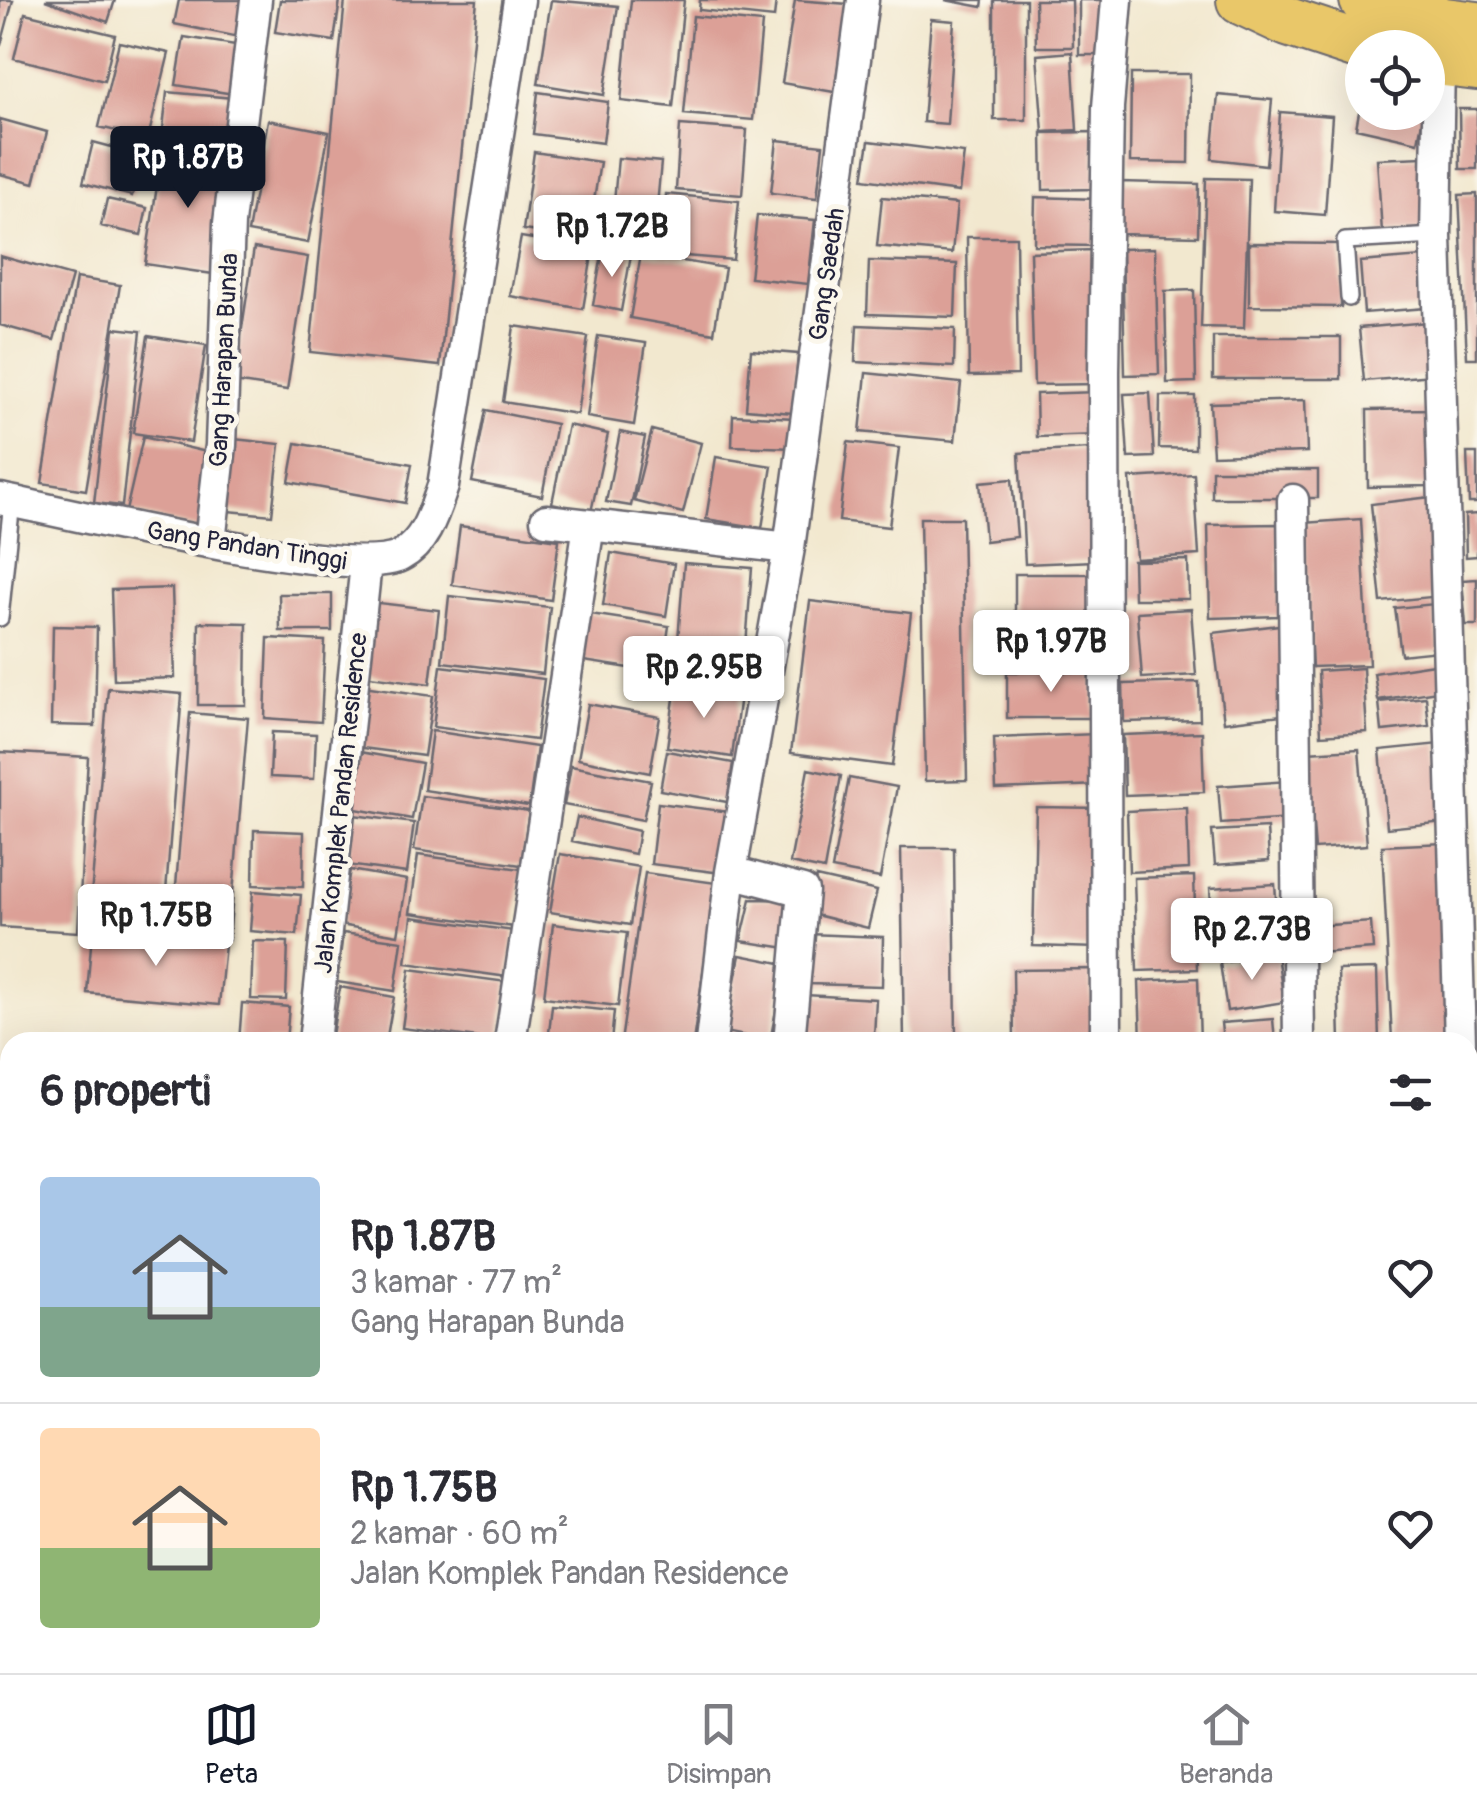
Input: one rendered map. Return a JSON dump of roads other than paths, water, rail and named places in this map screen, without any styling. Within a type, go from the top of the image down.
[{"type":"main road","points":[[1241,0],[1288,22],[1345,41]]},
{"type":"main road","points":[[1364,0],[1437,21],[1477,26]]},
{"type":"street","name":"Gang Harapan Bunda","points":[[210,542],[221,445],[229,223],[256,0]]},
{"type":"street","name":"Gang Pandan Tinggi","points":[[6,500],[210,542],[366,564],[399,556],[417,542],[428,527],[443,486],[519,0]]},
{"type":"street","name":"Gang Saedah","points":[[712,1032],[731,872],[790,548],[863,0]]},
{"type":"street","points":[[1106,1032],[1104,373],[1108,107],[1116,0]]},
{"type":"street","points":[[1448,63],[1436,236],[1460,1032]]},
{"type":"street","points":[[1293,500],[1298,1032]]},
{"type":"street","points":[[546,520],[790,548]]},
{"type":"street","points":[[512,1032],[589,525]]},
{"type":"street","name":"Jalan Komplek Pandan Residence","points":[[315,1032],[366,564]]},
{"type":"street","points":[[731,872],[802,891],[791,1032]]},
{"type":"lane","points":[[1348,298],[1345,240],[1436,236]]},
{"type":"lane","points":[[0,618],[6,500]]}]
